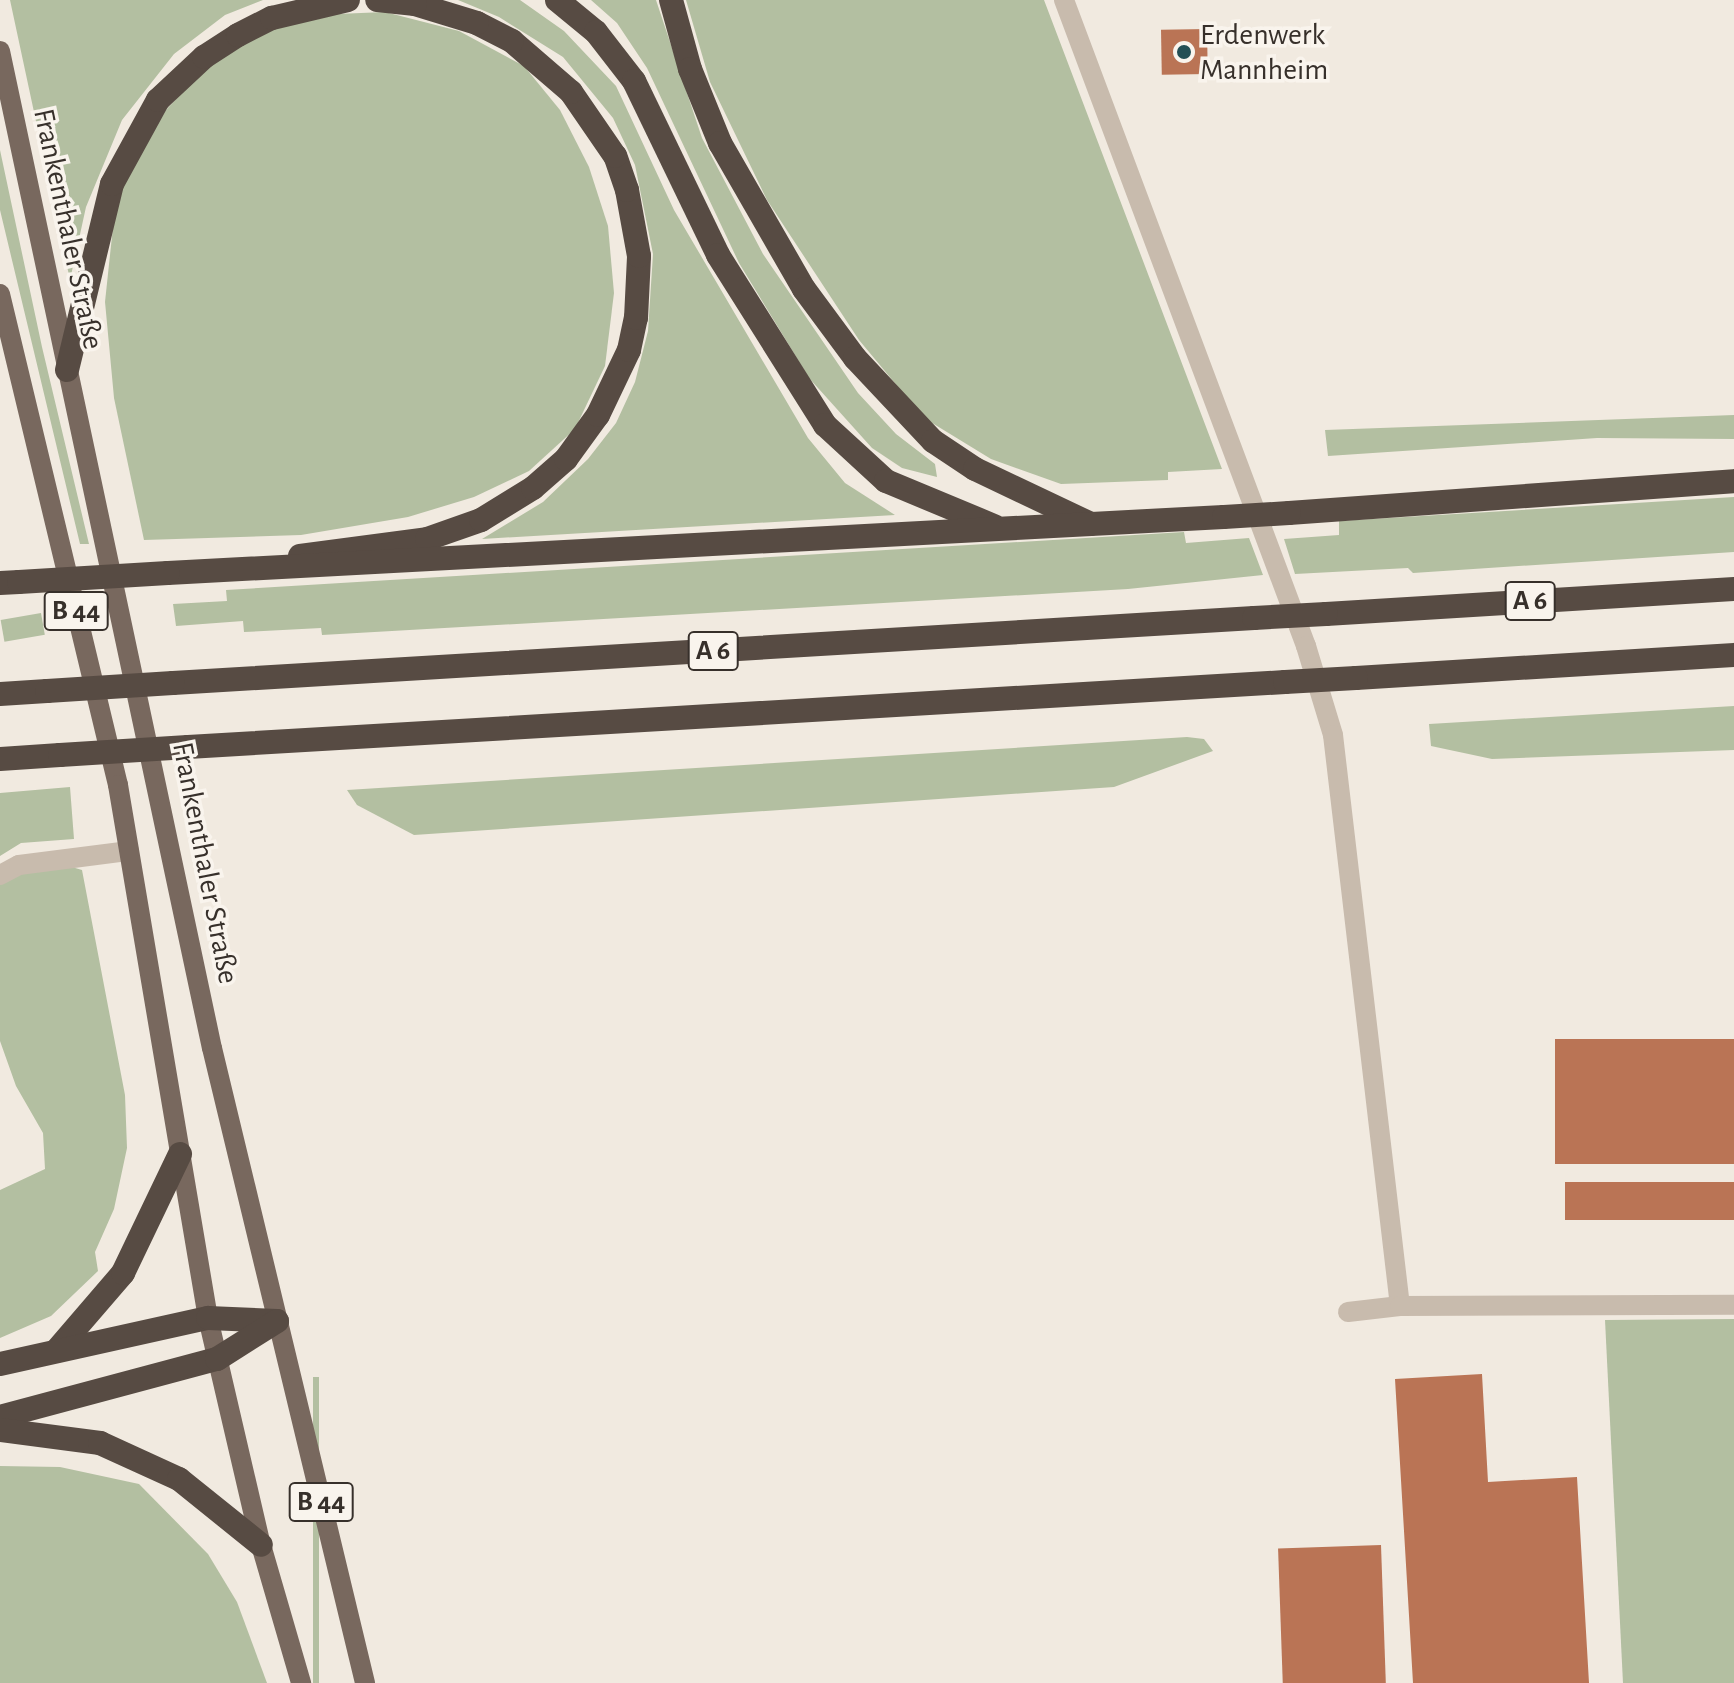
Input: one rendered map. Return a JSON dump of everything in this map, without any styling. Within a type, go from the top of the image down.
[{"type":"highway","points":[[67,370],[112,184],[158,100],[193,66],[238,35],[272,18],[348,0]]},
{"type":"highway","points":[[239,569],[311,553],[427,539],[481,520],[533,488],[566,459],[598,415],[629,350],[639,291],[635,224],[615,156],[595,124],[571,92],[512,41],[440,10],[377,0]]},
{"type":"highway","points":[[557,0],[596,32],[634,81],[718,255],[825,425],[886,481],[1004,530]]},
{"type":"highway","points":[[671,0],[690,69],[720,143],[804,289],[855,358],[933,441],[975,469],[1093,525]]},
{"type":"highway","points":[[9,582],[1093,525],[1734,481]]},
{"type":"highway","name":"A 6","points":[[0,694],[1734,589]]},
{"type":"highway","name":"A 6","points":[[0,759],[1734,655]]},
{"type":"highway","points":[[56,1351],[123,1273],[180,1154]]},
{"type":"highway","points":[[0,1364],[208,1318],[277,1321]]},
{"type":"highway","points":[[0,1417],[217,1359],[277,1321]]},
{"type":"highway","points":[[0,1430],[100,1443],[179,1479],[261,1545]]},
{"type":"main road","name":"Frankenthaler Straße","points":[[0,51],[212,1048],[365,1683]]},
{"type":"main road","name":"B 44","points":[[0,294],[118,785],[208,1318],[261,1545],[301,1683]]},
{"type":"lane","points":[[1064,0],[1306,646],[1333,735],[1400,1306]]},
{"type":"lane","points":[[0,875],[19,865],[129,851]]},
{"type":"lane","points":[[1348,1312],[1400,1306],[1734,1305]]},
{"type":"green space","points":[[10,0],[263,0],[225,15],[174,54],[122,120],[86,207],[70,280]]},
{"type":"green space","points":[[458,0],[520,0],[564,31],[616,86],[674,210],[808,438],[845,483],[895,515],[482,539],[543,502],[588,459],[616,423],[635,382],[648,331],[653,254],[635,165],[613,118],[563,57],[499,17]]},
{"type":"green space","points":[[591,0],[656,0],[702,138],[763,254],[858,393],[896,434],[935,464],[937,477],[902,468],[872,448],[809,378],[739,263],[647,68],[617,23]]},
{"type":"green space","points":[[686,0],[1044,0],[1222,469],[1168,472],[1168,480],[1061,484],[991,459],[924,418],[859,340],[767,200],[710,82]]},
{"type":"green space","points":[[385,12],[459,31],[524,66],[560,110],[589,167],[608,226],[614,293],[605,366],[575,429],[529,471],[474,497],[408,517],[301,535],[144,540],[114,398],[105,302],[115,208],[130,168],[160,116],[210,64],[257,29],[313,15]]},
{"type":"green space","points":[[0,150],[42,347],[89,544],[80,544],[0,210]]},
{"type":"green space","points":[[1734,415],[1734,439],[1597,438],[1328,456],[1325,430]]},
{"type":"green space","points":[[1734,497],[1734,552],[1413,573],[1408,568],[1295,574],[1284,539],[1339,535],[1339,521]]},
{"type":"green space","points":[[1184,532],[1186,543],[1249,538],[1263,575],[1128,589],[322,635],[321,628],[244,632],[243,621],[176,626],[173,604],[227,601],[226,590]]},
{"type":"green space","points":[[41,613],[45,635],[4,642],[1,620]]},
{"type":"green space","points":[[1734,706],[1734,750],[1492,759],[1431,746],[1429,724]]},
{"type":"green space","points":[[1187,737],[1204,739],[1213,751],[1114,787],[414,835],[357,805],[347,790]]},
{"type":"green space","points":[[70,787],[74,839],[21,843],[0,856],[0,793]]},
{"type":"green space","points":[[55,862],[82,870],[125,1095],[127,1148],[114,1209],[95,1252],[98,1271],[51,1316],[0,1338],[0,1190],[45,1169],[43,1133],[16,1086],[0,1041],[0,876]]},
{"type":"green space","points":[[1734,1319],[1734,1683],[1623,1683],[1605,1320]]},
{"type":"green space","points":[[313,1377],[319,1377],[319,1683],[313,1683]]},
{"type":"green space","points":[[0,1466],[60,1467],[139,1484],[208,1554],[237,1602],[267,1683],[0,1683]]},
{"type":"building","name":"Erdenwerk Mannheim","points":[[1207,29],[1208,74],[1162,75],[1161,30]]},
{"type":"building","points":[[1555,1039],[1734,1039],[1734,1164],[1555,1164]]},
{"type":"building","points":[[1565,1182],[1734,1182],[1734,1220],[1565,1220]]},
{"type":"building","points":[[1482,1374],[1488,1482],[1577,1477],[1589,1683],[1413,1683],[1395,1379]]},
{"type":"building","points":[[1381,1545],[1386,1683],[1283,1683],[1278,1549]]},
{"type":"place","name":"Erdenwerk Mannheim","points":[[1184,52]]}]
